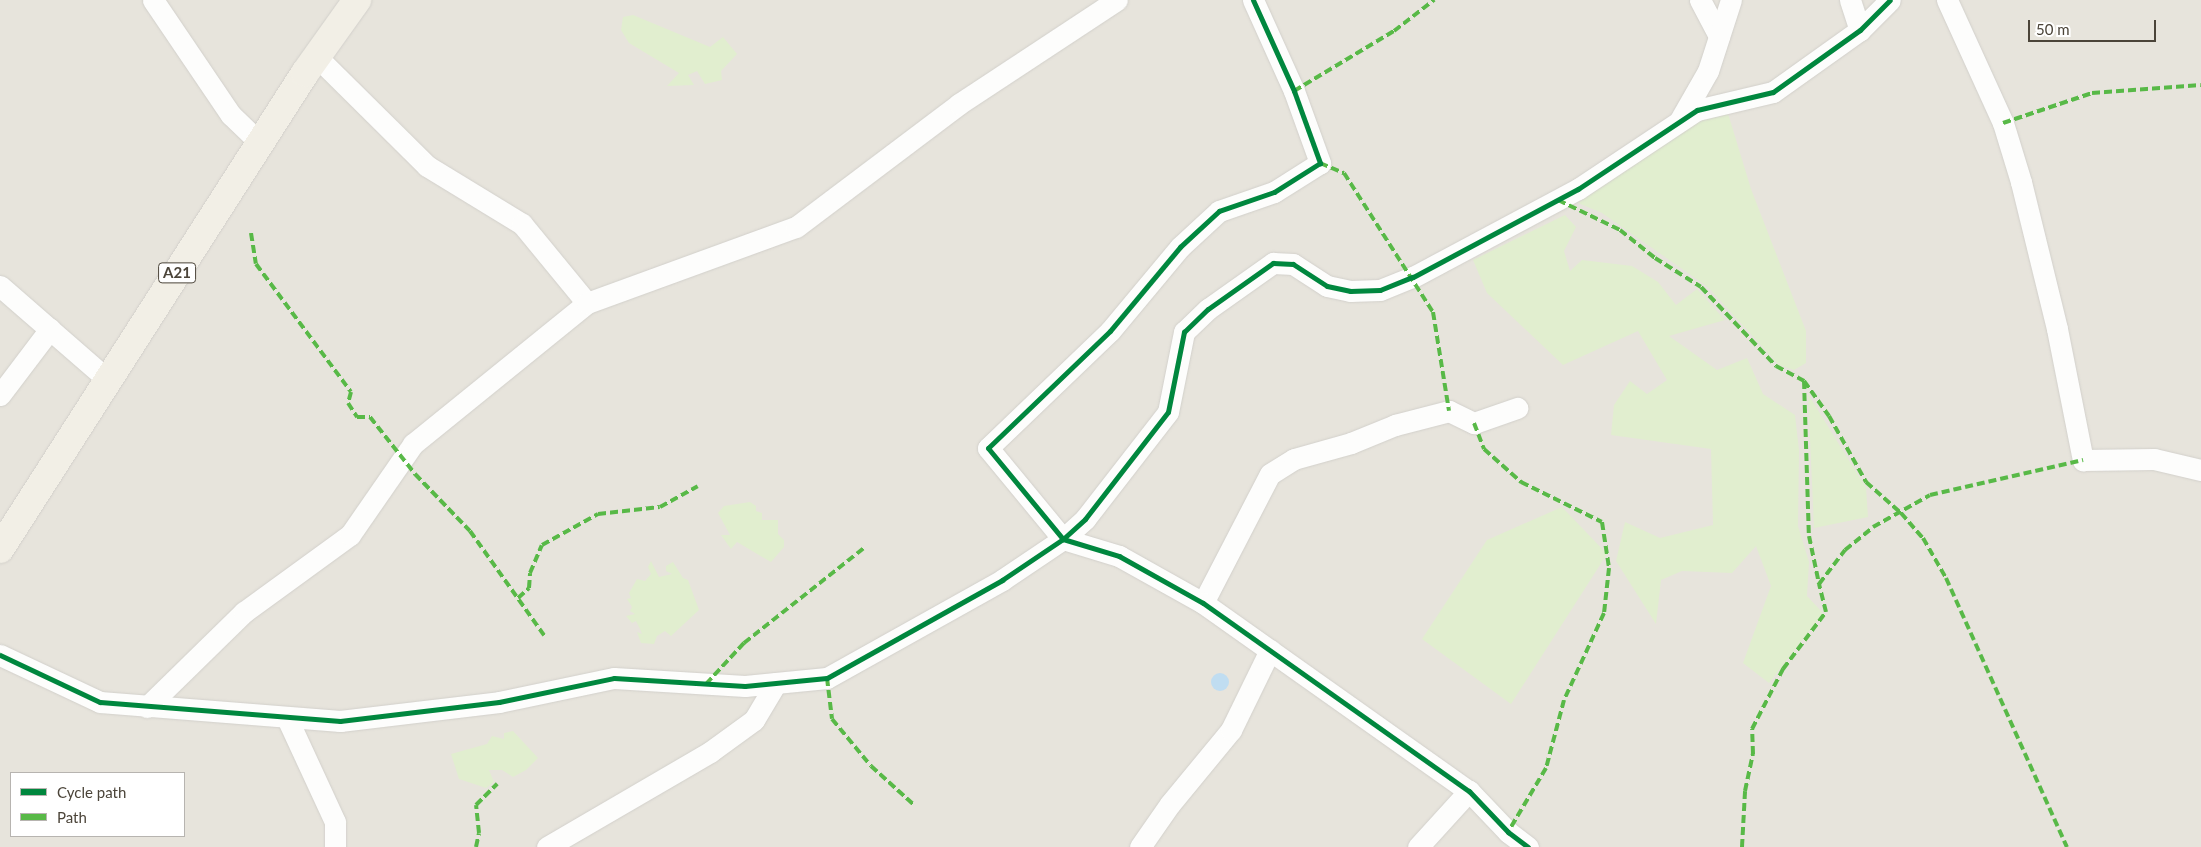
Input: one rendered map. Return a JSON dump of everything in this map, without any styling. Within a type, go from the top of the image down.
[{"type":"main road","name":"A21","points":[[0,549],[260,143],[357,0]]},
{"type":"street","points":[[153,0],[231,115],[260,143]]},
{"type":"street","points":[[147,708],[244,612],[350,535],[413,444],[587,303],[796,227],[959,104],[1117,0]]},
{"type":"street","points":[[1253,0],[1294,91],[1320,163],[1274,192],[1219,211],[1180,247],[1110,331],[988,448],[1063,539],[1119,556],[1203,603],[1469,791],[1508,832],[1528,847]]},
{"type":"street","points":[[1700,0],[1720,36]]},
{"type":"street","points":[[1680,120],[1708,71],[1731,0]]},
{"type":"street","points":[[1850,0],[1860,30]]},
{"type":"street","points":[[0,654],[100,702],[147,708],[340,721],[500,702],[614,678],[745,686],[827,678],[1002,580],[1063,539],[1085,519],[1168,412],[1184,332],[1249,279],[1274,263],[1294,264],[1327,286],[1350,291],[1380,290],[1413,277],[1578,189],[1697,110],[1773,92],[1860,30],[1890,0]]},
{"type":"street","points":[[1947,0],[2003,122],[2021,182],[2057,329],[2083,460],[2154,459],[2201,470]]},
{"type":"street","points":[[317,57],[426,166],[522,224],[587,303]]},
{"type":"street","points":[[0,286],[108,380]]},
{"type":"street","points":[[0,395],[50,329]]},
{"type":"street","points":[[1203,603],[1270,474],[1294,459],[1351,443],[1404,422],[1449,411],[1474,423],[1518,408]]},
{"type":"street","points":[[1140,847],[1170,804],[1231,730],[1270,650]]},
{"type":"street","points":[[547,847],[710,752],[754,720],[776,683]]},
{"type":"street","points":[[287,718],[335,822],[335,847]]},
{"type":"street","points":[[1418,847],[1469,791]]},
{"type":"shaded area","points":[[0,0],[2201,0],[2201,847],[0,847]]},
{"type":"green space","points":[[633,15],[710,47],[723,37],[737,54],[721,71],[722,80],[705,84],[697,71],[688,75],[694,85],[667,86],[679,73],[629,43],[621,30],[623,17]]},
{"type":"green space","points":[[1726,107],[1751,189],[1806,331],[1806,363],[1794,370],[1779,365],[1708,287],[1602,213],[1578,203],[1686,122]]},
{"type":"green space","points":[[1565,215],[1576,227],[1564,251],[1570,271],[1582,260],[1632,266],[1658,282],[1676,305],[1697,289],[1725,320],[1669,336],[1717,370],[1747,358],[1763,394],[1795,415],[1799,450],[1798,526],[1809,562],[1807,596],[1823,613],[1769,683],[1743,663],[1771,586],[1756,546],[1732,573],[1682,571],[1661,580],[1656,624],[1616,561],[1625,522],[1660,538],[1713,525],[1711,449],[1611,435],[1614,405],[1630,381],[1647,394],[1667,380],[1638,331],[1563,365],[1487,293],[1473,260]]},
{"type":"green space","points":[[1808,394],[1866,488],[1868,517],[1814,528]]},
{"type":"green space","points":[[750,502],[756,506],[756,511],[762,513],[762,520],[778,520],[778,534],[784,540],[784,547],[771,562],[737,542],[731,549],[721,535],[730,535],[718,513],[724,506]]},
{"type":"green space","points":[[1562,507],[1607,554],[1511,704],[1422,639],[1487,540]]},
{"type":"green space","points":[[651,561],[659,577],[672,574],[666,571],[666,566],[673,562],[683,578],[688,580],[699,610],[671,636],[665,631],[657,636],[654,644],[641,643],[637,632],[642,634],[636,621],[632,623],[626,616],[635,614],[630,611],[632,607],[627,599],[631,598],[629,593],[637,579],[645,581],[651,574],[648,567]]},
{"type":"green space","points":[[513,731],[538,758],[526,770],[513,777],[502,770],[489,770],[494,782],[486,788],[459,779],[451,754],[487,744],[492,736],[504,739],[504,733]]},
{"type":"water","points":[[1216,673],[1224,673],[1229,678],[1227,689],[1216,691],[1211,686],[1211,678]]},
{"type":"marked path","points":[[1294,91],[1394,31],[1434,0]]},
{"type":"marked path","points":[[2003,123],[2092,93],[2201,85]]},
{"type":"marked path","points":[[1320,163],[1344,173],[1433,312],[1449,411]]},
{"type":"marked path","points":[[1558,200],[1620,230],[1655,258],[1701,287],[1776,366],[1804,381],[1829,416],[1866,482],[1901,513],[1923,538],[1946,578],[2067,847]]},
{"type":"marked path","points":[[251,233],[256,264],[351,392],[348,403],[357,417],[370,417],[415,474],[470,531],[544,635]]},
{"type":"marked path","points":[[1804,381],[1809,536],[1819,584]]},
{"type":"marked path","points":[[1474,423],[1484,449],[1521,482],[1602,522],[1609,568],[1604,613],[1564,700],[1546,768],[1508,832]]},
{"type":"marked path","points":[[1742,847],[1745,791],[1753,754],[1752,729],[1783,669],[1826,612],[1819,584],[1845,550],[1873,527],[1930,495],[2083,460]]},
{"type":"marked path","points":[[518,598],[529,588],[530,573],[542,545],[598,514],[660,507],[698,486]]},
{"type":"marked path","points":[[706,684],[744,643],[864,548]]},
{"type":"marked path","points":[[827,678],[832,719],[871,766],[913,804]]},
{"type":"marked path","points":[[476,847],[479,833],[476,805],[497,784]]},
{"type":"cycle path","points":[[1253,0],[1294,91],[1320,163],[1274,192],[1219,211],[1180,247],[1110,331],[988,448],[1063,539],[1085,519],[1168,412],[1184,332],[1208,309],[1273,263],[1293,264],[1327,286],[1350,291],[1380,290],[1413,277],[1578,189],[1697,110],[1773,92],[1860,30],[1890,0]]},
{"type":"cycle path","points":[[0,655],[100,702],[340,721],[499,702],[614,678],[745,686],[827,678],[1002,580],[1063,539],[1119,556],[1203,603],[1469,791],[1508,832],[1528,847]]}]
